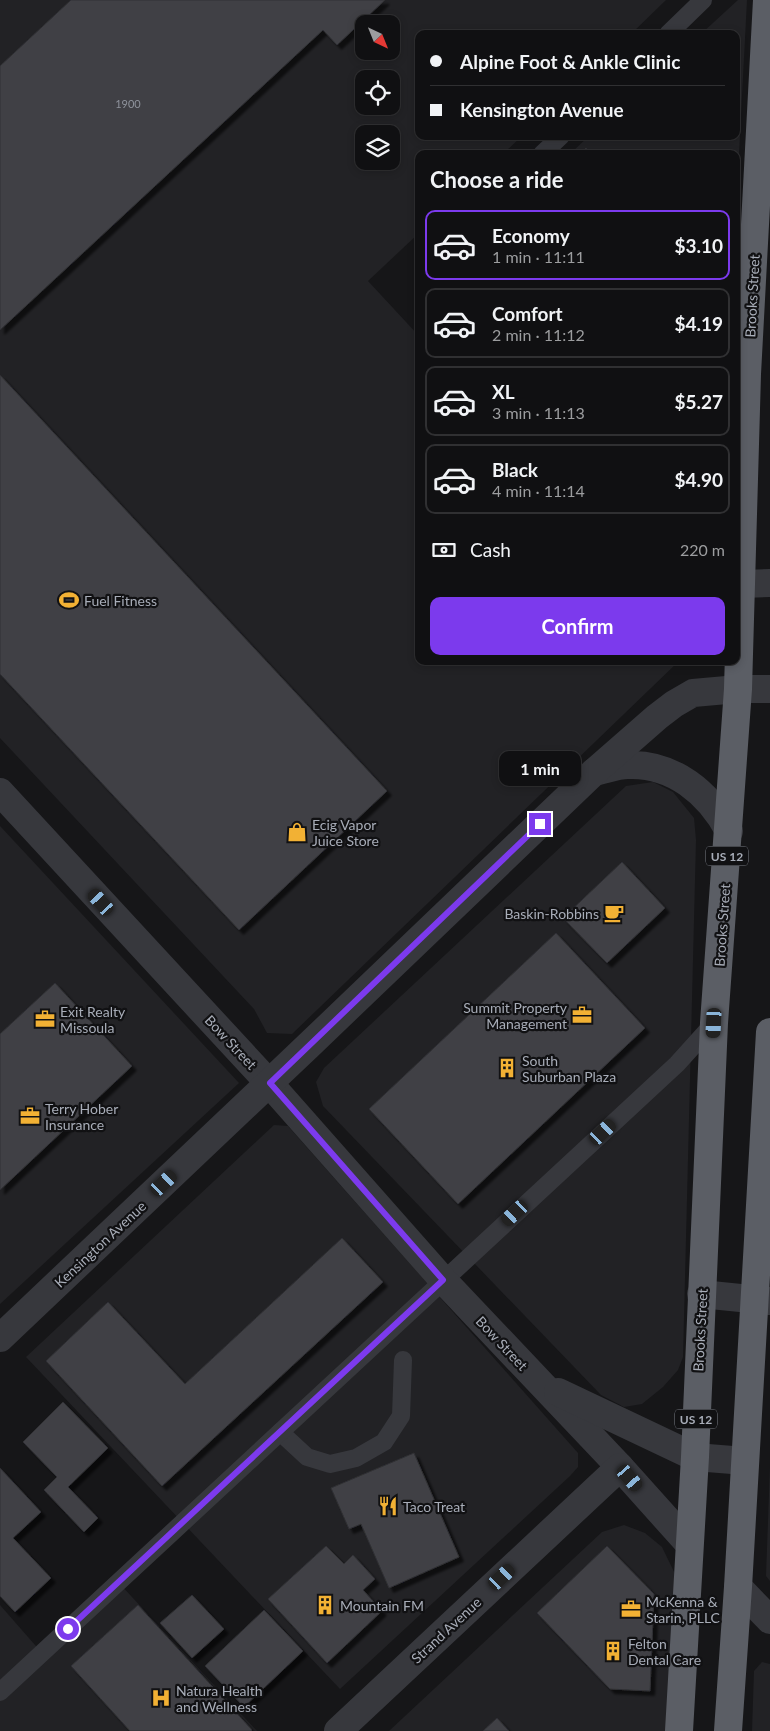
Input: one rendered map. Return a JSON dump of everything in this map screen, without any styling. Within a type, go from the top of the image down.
[{"type":"highway","name":"Brooks Street","points":[[740,559],[748,374],[746,231],[767,0]]},
{"type":"highway","name":"Brooks Street","points":[[679,1731],[714,1023],[729,831],[738,665]]},
{"type":"highway","points":[[728,1731],[745,1461],[762,1300],[770,1032]]},
{"type":"street","points":[[740,582],[770,583]]},
{"type":"street","name":"Kensington Avenue","points":[[0,1338],[270,1083],[593,773],[658,718],[693,693],[738,689],[770,690]]},
{"type":"street","points":[[593,773],[627,765],[652,766],[678,776],[700,791],[722,818],[729,831]]},
{"type":"street","name":"Bow Street","points":[[0,792],[270,1083],[443,1280],[620,1467],[689,1544]]},
{"type":"street","points":[[702,1294],[762,1300]]},
{"type":"street","name":"Bow Street","points":[[540,1383],[694,1457],[745,1461]]},
{"type":"street","name":"Strand Avenue","points":[[338,1731],[620,1467]]},
{"type":"street","points":[[738,1587],[770,1620]]},
{"type":"lane","points":[[672,30],[703,0]]},
{"type":"lane","points":[[546,150],[557,140]]},
{"type":"lane","points":[[0,1692],[677,1064],[714,1023]]},
{"type":"lane","points":[[280,1432],[307,1457],[330,1464],[356,1458],[384,1442],[402,1416],[403,1360]]},
{"type":"shaded area","points":[[0,0],[666,0],[635,30],[415,30],[415,140],[518,140],[507,150],[415,150],[415,237],[368,281],[415,332],[415,665],[675,665],[292,1034],[267,1033],[254,1009],[0,738]]},
{"type":"shaded area","points":[[738,0],[747,0],[740,135],[740,30],[705,30]]},
{"type":"shaded area","points":[[585,140],[740,140],[739,150],[574,150]]},
{"type":"shaded area","points":[[653,782],[673,792],[694,818],[696,840],[683,1357],[678,1370],[663,1387],[642,1404],[624,1407],[601,1395],[323,1106],[316,1082],[324,1068],[626,786]]},
{"type":"shaded area","points":[[0,826],[239,1083],[0,1304]]},
{"type":"shaded area","points":[[274,1125],[288,1126],[578,1453],[578,1467],[570,1476],[340,1689],[26,1357]]},
{"type":"shaded area","points":[[770,1466],[770,1581],[766,1576]]},
{"type":"shaded area","points":[[624,1525],[645,1533],[662,1547],[677,1578],[668,1731],[389,1731],[602,1532]]},
{"type":"shaded area","points":[[118,1582],[257,1731],[0,1731],[0,1605],[42,1653]]},
{"type":"shaded area","points":[[762,1662],[770,1664],[770,1731],[752,1731],[754,1671]]},
{"type":"building","points":[[71,0],[385,0],[369,15],[355,15],[355,28],[337,45],[323,30],[0,330],[0,66]]},
{"type":"building","points":[[0,375],[387,791],[239,930],[0,674]]},
{"type":"building","name":"Baskin-Robbins","points":[[622,862],[665,908],[607,963],[563,918]]},
{"type":"building","name":"South Suburban Plaza","points":[[556,933],[645,1028],[458,1204],[369,1109]]},
{"type":"building","points":[[55,983],[132,1066],[0,1190],[0,1034]]},
{"type":"building","points":[[342,1238],[383,1282],[162,1486],[46,1361],[108,1302],[185,1384]]},
{"type":"building","points":[[63,1402],[108,1448],[68,1487],[98,1518],[84,1532],[44,1490],[57,1477],[23,1442]]},
{"type":"building","name":"Taco Treat","points":[[414,1453],[459,1557],[389,1588],[361,1524],[349,1529],[331,1488]]},
{"type":"building","points":[[0,1468],[41,1512],[13,1538],[51,1578],[15,1612],[0,1596]]},
{"type":"building","name":"Mountain FM","points":[[326,1546],[344,1564],[353,1555],[375,1579],[363,1590],[382,1611],[327,1663],[268,1599]]},
{"type":"building","name":"Felton Dental Care","points":[[607,1546],[654,1594],[650,1691],[610,1689],[537,1613]]},
{"type":"building","points":[[192,1595],[224,1629],[192,1658],[160,1623]]},
{"type":"building","name":"Natura Health and Wellness","points":[[138,1605],[251,1731],[130,1731],[71,1666]]},
{"type":"building","points":[[264,1610],[303,1651],[244,1707],[205,1666]]},
{"type":"building","points":[[497,1718],[509,1731],[483,1731]]},
{"type":"place","name":"Fuel Fitness","points":[[69,600]]},
{"type":"place","name":"Ecig Vapor Juice Store","points":[[297,832]]},
{"type":"place","name":"Baskin-Robbins","points":[[614,913]]},
{"type":"place","name":"Summit Property Management","points":[[582,1015]]},
{"type":"place","name":"Exit Realty Missoula","points":[[45,1019]]},
{"type":"place","name":"South Suburban Plaza","points":[[507,1068]]},
{"type":"place","name":"Terry Hober Insurance","points":[[30,1116]]},
{"type":"place","name":"Taco Treat","points":[[388,1506]]},
{"type":"place","name":"Mountain FM","points":[[325,1605]]},
{"type":"place","name":"McKenna & Starin, PLLC","points":[[631,1609]]},
{"type":"place","name":"Felton Dental Care","points":[[613,1651]]},
{"type":"place","name":"Natura Health and Wellness","points":[[161,1698]]},
{"type":"route","points":[[68,1629],[443,1280],[270,1083],[540,824]]}]
